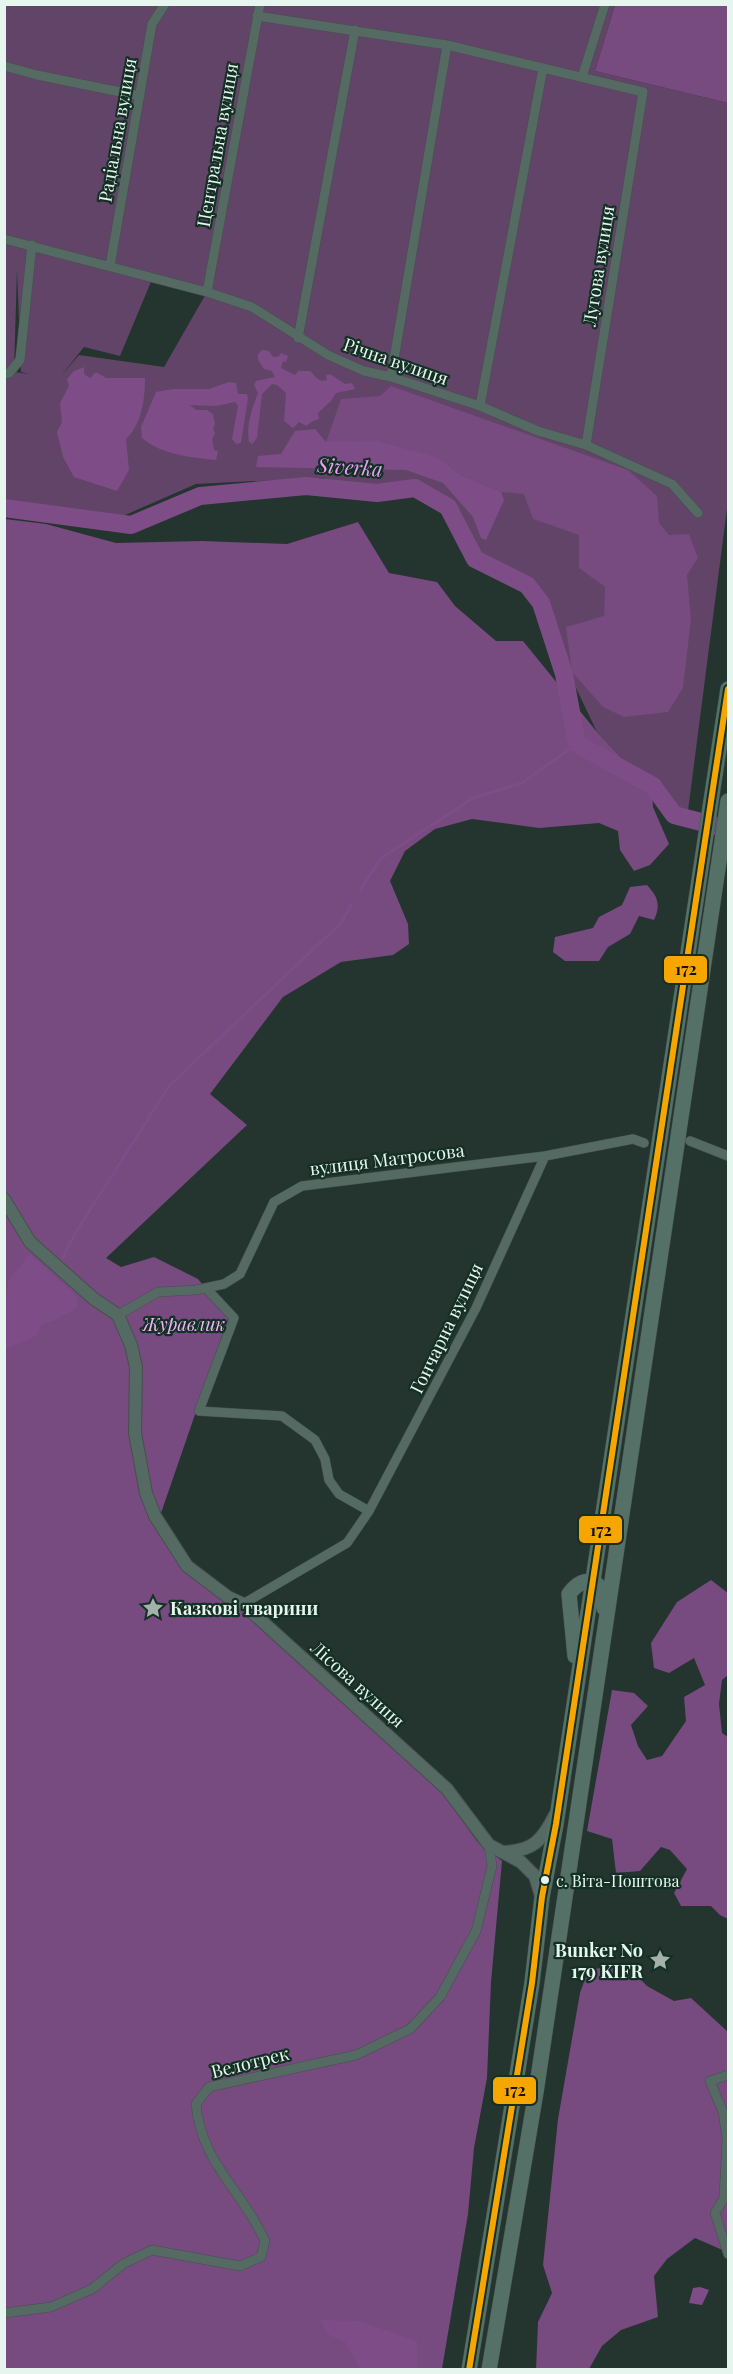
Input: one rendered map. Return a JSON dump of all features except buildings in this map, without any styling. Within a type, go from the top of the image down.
[{"type":"highway","points":[[591,1581],[729,689]]},
{"type":"highway","points":[[489,2370],[536,2092],[729,801]]},
{"type":"highway","points":[[469,2370],[532,1983],[542,1897],[578,1677],[569,1594],[582,1582],[591,1581],[598,1584],[605,1601],[601,1665]]},
{"type":"street","name":"Радіальна вулиця","points":[[110,266],[153,24],[165,4]]},
{"type":"street","name":"Центральна вулиця","points":[[207,291],[260,4]]},
{"type":"street","points":[[257,16],[447,45],[582,77],[604,4]]},
{"type":"street","points":[[298,338],[355,30]]},
{"type":"street","points":[[391,377],[447,45]]},
{"type":"street","points":[[4,66],[140,96]]},
{"type":"street","points":[[480,406],[543,68]]},
{"type":"street","name":"Лугова вулиця","points":[[582,77],[643,92],[586,445]]},
{"type":"street","name":"Річна вулиця","points":[[4,239],[207,291],[252,307],[298,338],[364,371],[391,377],[480,406],[538,431],[586,445],[672,484],[698,513]]},
{"type":"street","points":[[4,374],[9,373],[20,360],[32,245]]},
{"type":"street","name":"вулиця Матросова","points":[[118,1315],[158,1292],[206,1288],[224,1284],[240,1274],[274,1202],[302,1186],[545,1156],[633,1139],[644,1143]]},
{"type":"street","points":[[690,1141],[729,1156]]},
{"type":"street","name":"Гончарна вулиця","points":[[243,1604],[347,1543],[369,1511],[476,1308],[545,1156]]},
{"type":"street","points":[[4,1200],[30,1242],[94,1299],[118,1315]]},
{"type":"street","points":[[206,1288],[234,1318],[199,1411],[282,1416],[315,1440],[325,1459],[329,1480],[339,1494],[369,1511]]},
{"type":"street","name":"Лісова вулиця","points":[[118,1315],[131,1345],[136,1367],[135,1433],[146,1493],[152,1509],[187,1566],[228,1597],[243,1604],[447,1789],[489,1845],[521,1862],[535,1876],[542,1897]]},
{"type":"street","points":[[502,1852],[521,1852],[534,1845],[543,1836],[558,1807]]},
{"type":"street","name":"Велотрек","points":[[4,2313],[51,2307],[92,2289],[123,2264],[152,2250],[240,2266],[261,2257],[265,2241],[255,2217],[227,2183],[210,2153],[198,2126],[196,2104],[209,2087],[356,2055],[410,2029],[440,1997],[476,1931],[492,1866],[489,1845]]},
{"type":"street","points":[[729,2075],[710,2080],[723,2112],[727,2138],[724,2198],[715,2214],[729,2254]]},
{"type":"shaded area","points":[[5,5],[615,5],[595,71],[728,103],[728,501],[688,811],[674,815],[597,732],[575,686],[550,609],[531,583],[481,555],[451,502],[419,481],[364,487],[320,478],[196,484],[123,516],[5,501]],"holes":[[[17,270],[21,372],[29,374],[14,372]],[[153,277],[207,292],[164,367],[79,355],[61,376],[84,347],[120,356]]]},
{"type":"green space","points":[[615,5],[728,5],[728,103],[595,71]]},
{"type":"green space","points":[[391,386],[628,470],[657,496],[659,523],[669,535],[689,534],[698,558],[687,575],[691,619],[683,688],[668,712],[624,717],[603,707],[572,672],[566,627],[604,616],[605,587],[579,568],[579,535],[533,519],[524,494],[501,492],[459,474],[439,458],[326,442],[341,399],[380,396]]},
{"type":"green space","name":"Журавлик","points":[[5,519],[46,524],[116,543],[202,541],[287,544],[358,522],[389,573],[437,582],[455,606],[496,641],[523,641],[597,732],[652,791],[653,807],[669,844],[650,865],[634,871],[620,850],[618,831],[599,823],[539,828],[472,819],[435,829],[405,851],[390,881],[408,924],[409,944],[393,955],[341,962],[283,997],[210,1094],[247,1125],[106,1258],[121,1267],[154,1257],[198,1279],[229,1316],[160,1516],[165,1538],[442,1792],[477,1841],[502,1861],[491,1982],[487,2078],[474,2148],[468,2214],[442,2369],[5,2370]]},
{"type":"green space","points":[[647,885],[657,901],[654,920],[639,916],[630,934],[608,947],[599,961],[565,961],[553,952],[555,937],[593,928],[599,917],[622,905],[630,887]]},
{"type":"green space","points":[[711,1580],[728,1593],[728,1675],[722,1680],[719,1704],[722,1733],[728,1737],[728,1919],[711,1906],[681,1906],[674,1893],[687,1869],[670,1850],[661,1847],[640,1871],[616,1873],[612,1839],[587,1831],[612,1690],[634,1693],[648,1706],[631,1725],[638,1746],[647,1760],[662,1756],[686,1721],[684,1697],[705,1685],[694,1658],[669,1673],[654,1668],[651,1643],[677,1602]]},
{"type":"green space","points":[[626,1964],[647,1986],[674,2001],[691,1998],[728,2032],[728,2248],[727,2252],[695,2238],[667,2259],[654,2276],[658,2317],[621,2330],[602,2346],[589,2369],[536,2370],[538,2322],[552,2293],[543,2265],[558,2119],[580,1993],[588,1970]]},
{"type":"water","points":[[262,350],[269,351],[273,357],[278,357],[281,353],[288,356],[281,368],[295,375],[298,371],[310,371],[324,381],[327,380],[326,375],[330,374],[345,384],[352,383],[355,389],[336,393],[318,413],[319,419],[306,426],[299,422],[293,428],[284,421],[286,393],[277,385],[272,384],[262,394],[257,438],[252,444],[248,436],[249,423],[258,393],[254,385],[256,381],[275,377],[272,371],[264,369],[258,360],[258,354]]},
{"type":"water","points":[[84,367],[84,374],[90,378],[96,372],[106,378],[145,378],[139,419],[126,439],[129,470],[117,491],[74,477],[63,457],[57,432],[62,422],[60,403],[69,386],[67,379],[74,371]]},
{"type":"water","points":[[229,382],[236,383],[238,394],[247,394],[248,398],[241,443],[236,444],[232,439],[238,406],[235,402],[216,406],[190,405],[196,410],[207,410],[213,414],[215,433],[212,439],[214,450],[218,451],[216,460],[167,451],[142,438],[141,427],[156,392],[173,389],[209,389]]},
{"type":"water","points":[[315,429],[326,442],[377,441],[439,458],[459,474],[501,492],[504,500],[486,540],[481,538],[473,517],[443,483],[406,470],[256,467],[258,456],[281,454],[295,431]]},
{"type":"water","points":[[30,1254],[76,1296],[78,1307],[55,1320],[40,1325],[39,1333],[31,1339],[5,1349],[5,1296],[8,1281]]},
{"type":"water","points":[[700,2287],[709,2290],[702,2305],[689,2303],[693,2288]]},
{"type":"water","points":[[319,2320],[359,2321],[417,2341],[417,2369],[360,2369],[345,2342],[329,2335]]},
{"type":"waterway","name":"Siverka","points":[[4,508],[131,525],[200,496],[306,486],[377,493],[415,488],[448,507],[475,559],[527,585],[541,603],[564,674],[577,744],[653,786],[674,815],[724,828]]},
{"type":"waterway","points":[[360,891],[380,859],[473,798],[522,783],[577,744]]},
{"type":"waterway","points":[[62,1259],[76,1232],[169,1086],[341,923],[352,904]]},
{"type":"transit line","name":"172","points":[[469,2370],[532,1983],[542,1897],[556,1824],[728,689]]},
{"type":"place","name":"Казкові тварини","points":[[153,1608]]},
{"type":"place","name":"с. Віта-Поштова","points":[[545,1880]]},
{"type":"place","name":"Bunker No 179 KIFR","points":[[660,1960]]}]
